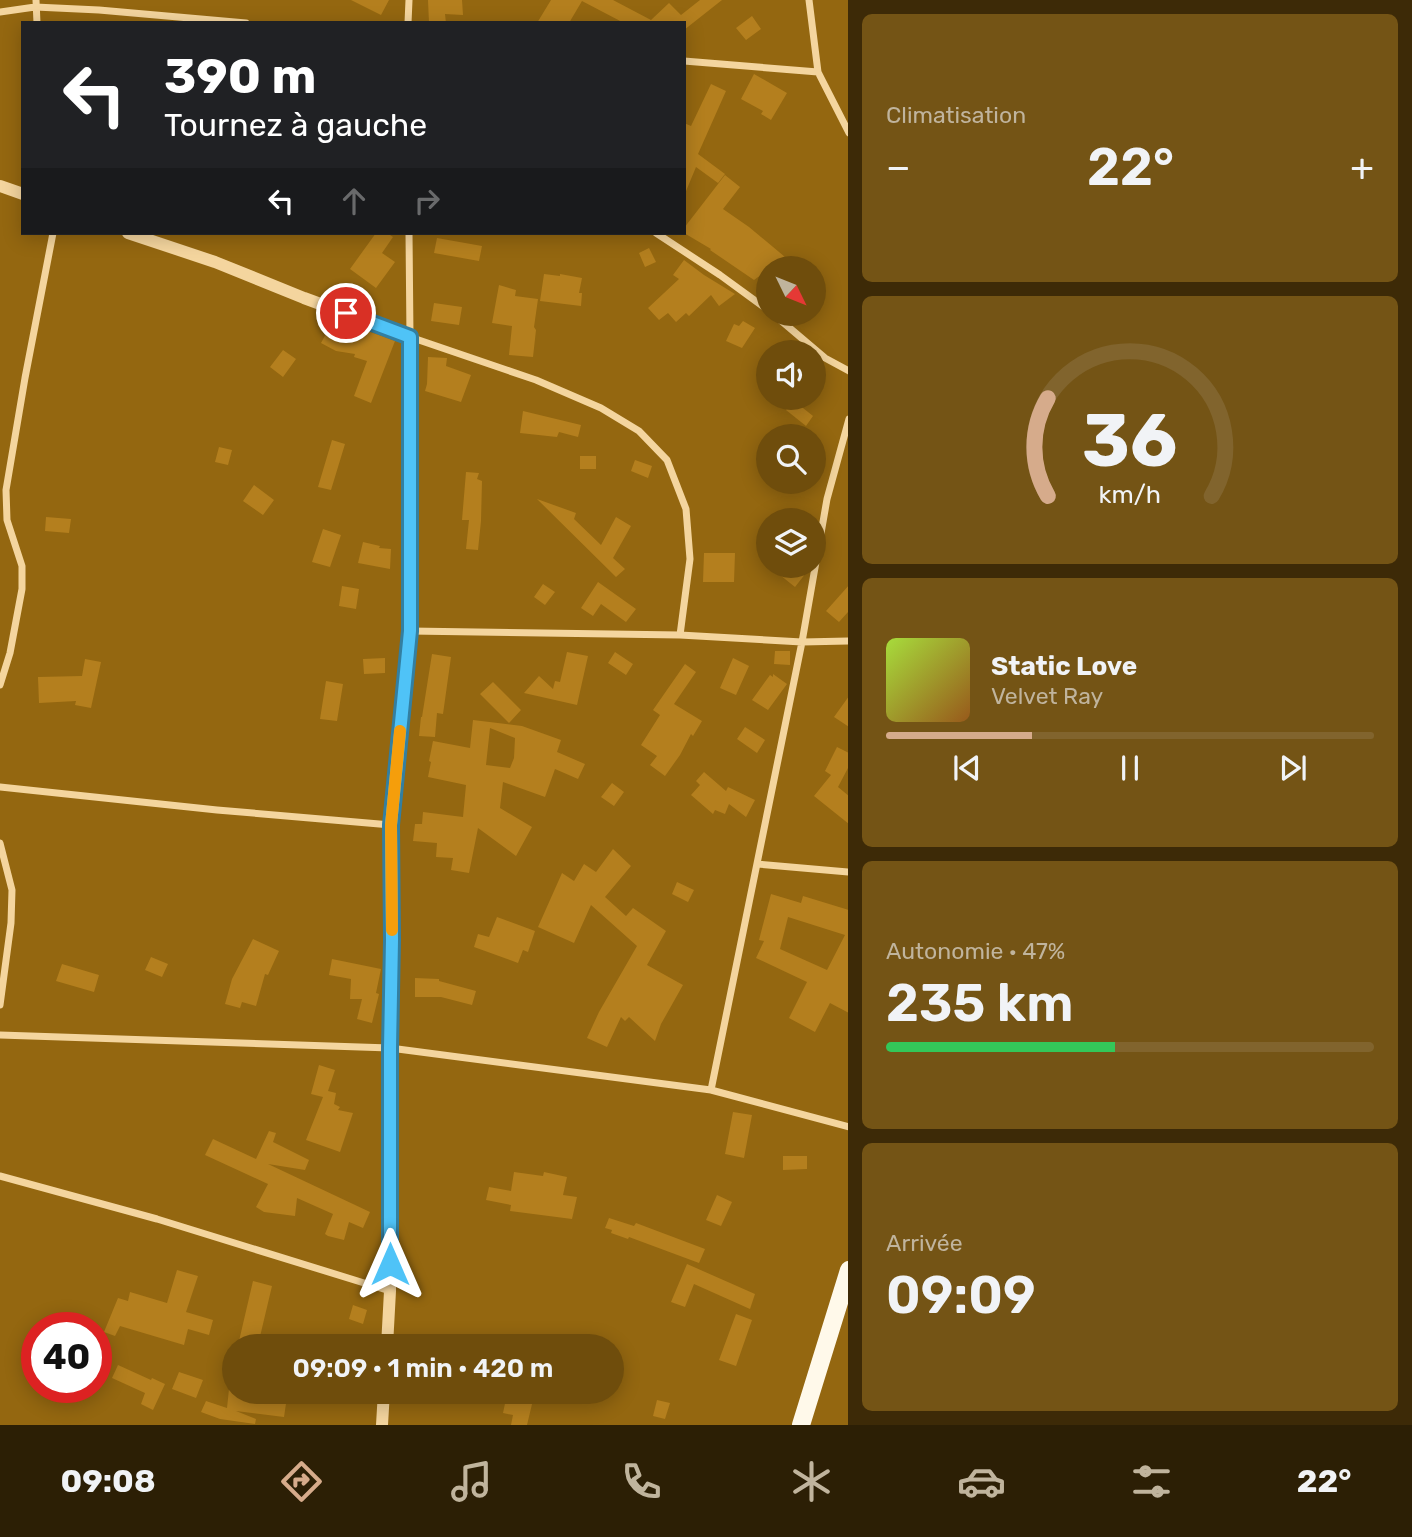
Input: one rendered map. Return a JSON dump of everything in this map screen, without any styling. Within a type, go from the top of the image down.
[{"type":"main road","points":[[806,1424],[848,1274]]},
{"type":"street","points":[[408,21],[409,0]]},
{"type":"street","points":[[809,0],[818,72],[848,131]]},
{"type":"street","points":[[0,12],[35,4],[223,21]]},
{"type":"street","points":[[686,61],[818,72]]},
{"type":"street","points":[[0,186],[21,193]]},
{"type":"street","points":[[0,685],[10,653],[22,589],[22,566],[6,520],[6,490],[24,378],[53,235]]},
{"type":"street","points":[[134,235],[215,262],[410,337],[536,380],[601,408],[639,431],[667,460],[686,509],[690,559],[680,635]]},
{"type":"street","points":[[388,1334],[391,825],[410,631],[409,235]]},
{"type":"street","points":[[659,235],[756,301]]},
{"type":"street","points":[[787,326],[825,358],[848,370]]},
{"type":"street","points":[[711,1090],[802,642],[827,499],[848,423]]},
{"type":"street","points":[[410,631],[680,635],[802,642],[848,641]]},
{"type":"street","points":[[0,787],[391,825]]},
{"type":"street","points":[[0,843],[12,890],[11,923],[0,1005]]},
{"type":"street","points":[[757,864],[848,872]]},
{"type":"street","points":[[0,1035],[390,1048],[711,1090],[848,1127]]},
{"type":"street","points":[[0,1176],[157,1219],[390,1291]]},
{"type":"street","points":[[382,1425],[383,1404]]},
{"type":"building","points":[[351,0],[389,0],[381,15]]},
{"type":"building","points":[[428,0],[462,0],[463,15],[445,14],[446,21],[429,21]]},
{"type":"building","points":[[551,0],[613,0],[651,20],[669,3],[681,15],[700,0],[722,0],[686,28],[686,21],[620,21],[582,1],[570,21],[538,21]]},
{"type":"building","points":[[752,16],[761,29],[746,40],[736,28]]},
{"type":"building","points":[[754,74],[787,93],[771,120],[761,114],[763,111],[741,99]]},
{"type":"building","points":[[711,84],[726,91],[698,154],[725,174],[718,183],[696,167],[686,191],[686,124],[691,126]]},
{"type":"building","points":[[725,175],[740,187],[723,209],[784,256],[756,256],[754,280],[686,234],[686,225]]},
{"type":"building","points":[[375,235],[393,237],[382,253],[395,262],[376,288],[350,269]]},
{"type":"building","points":[[437,238],[482,246],[479,261],[434,253]]},
{"type":"building","points":[[649,248],[656,262],[645,267],[639,253]]},
{"type":"building","points":[[684,260],[735,294],[719,306],[711,295],[689,316],[686,313],[676,322],[668,313],[659,320],[648,308],[679,279],[673,275]]},
{"type":"building","points":[[544,274],[582,278],[579,293],[582,293],[581,306],[540,301]]},
{"type":"building","points":[[499,285],[516,290],[515,296],[538,299],[533,357],[509,355],[512,326],[492,323]]},
{"type":"building","points":[[434,303],[462,307],[459,325],[431,321]]},
{"type":"building","points":[[334,319],[363,334],[365,330],[395,341],[371,403],[354,396],[367,361],[354,357],[355,354],[336,351],[321,343]]},
{"type":"building","points":[[743,321],[755,328],[742,348],[726,341],[734,324],[739,326]]},
{"type":"building","points":[[283,350],[296,359],[283,377],[270,367]]},
{"type":"building","points":[[428,357],[447,358],[446,366],[471,375],[461,402],[425,391]]},
{"type":"building","points":[[786,410],[806,410],[813,416],[807,424],[804,424]]},
{"type":"building","points":[[523,411],[581,425],[578,437],[559,432],[557,437],[520,433]]},
{"type":"building","points":[[332,440],[345,444],[331,490],[318,487]]},
{"type":"building","points":[[219,447],[232,450],[228,465],[215,462]]},
{"type":"building","points":[[580,456],[596,456],[596,469],[580,469]]},
{"type":"building","points":[[635,460],[652,466],[648,478],[631,471]]},
{"type":"building","points":[[466,472],[479,473],[477,479],[482,481],[478,550],[466,549],[469,520],[462,520]]},
{"type":"building","points":[[254,485],[274,500],[263,515],[243,501]]},
{"type":"building","points":[[537,499],[576,513],[574,519],[601,545],[616,517],[631,526],[613,558],[625,569],[616,577]]},
{"type":"building","points":[[46,517],[71,519],[69,533],[45,531]]},
{"type":"building","points":[[323,529],[341,535],[330,567],[312,562]]},
{"type":"building","points":[[363,542],[391,549],[390,569],[358,563]]},
{"type":"building","points":[[704,553],[735,553],[734,582],[703,582]]},
{"type":"building","points":[[784,578],[802,578],[795,587]]},
{"type":"building","points":[[598,582],[636,609],[626,622],[601,604],[593,616],[581,608]]},
{"type":"building","points":[[543,584],[555,592],[545,605],[534,597]]},
{"type":"building","points":[[342,586],[359,589],[356,609],[339,606]]},
{"type":"building","points":[[848,586],[848,612],[839,622],[826,611]]},
{"type":"building","points":[[775,651],[790,651],[790,665],[774,664]]},
{"type":"building","points":[[567,652],[588,656],[577,705],[524,693],[539,676],[553,689],[555,681],[560,682]]},
{"type":"building","points":[[615,652],[633,664],[626,675],[608,663]]},
{"type":"building","points":[[432,654],[451,657],[443,714],[437,713],[435,737],[419,736]]},
{"type":"building","points":[[385,658],[385,673],[364,674],[363,659]]},
{"type":"building","points":[[733,658],[749,666],[736,695],[720,688]]},
{"type":"building","points":[[85,659],[101,662],[91,708],[75,705],[76,701],[39,703],[38,677],[82,676]]},
{"type":"building","points":[[685,664],[696,672],[674,704],[702,721],[665,776],[650,765],[657,756],[641,745],[660,715],[653,710]]},
{"type":"building","points":[[773,674],[787,684],[768,710],[752,700]]},
{"type":"building","points":[[326,681],[343,684],[337,721],[320,719]]},
{"type":"building","points":[[493,682],[521,710],[509,723],[480,694]]},
{"type":"building","points":[[848,697],[848,726],[834,717]]},
{"type":"building","points":[[473,720],[522,726],[561,740],[557,752],[585,764],[578,779],[555,769],[545,797],[503,782],[500,808],[532,827],[516,856],[478,828],[469,873],[451,870],[453,858],[436,857],[437,843],[413,841],[415,824],[422,824],[423,812],[463,817],[466,785],[428,777],[433,741],[470,748]],"holes":[[[490,728],[515,738],[514,758],[510,768],[486,765]]]},
{"type":"building","points":[[745,727],[765,740],[757,753],[737,739]]},
{"type":"building","points":[[837,747],[848,752],[848,768],[838,787],[848,795],[848,823],[814,796],[831,775],[825,771]]},
{"type":"building","points":[[704,772],[726,791],[728,787],[755,800],[746,817],[729,804],[725,814],[715,810],[713,814],[691,795],[700,785],[696,781]]},
{"type":"building","points":[[612,783],[624,792],[614,806],[601,797]]},
{"type":"building","points":[[613,849],[631,866],[605,897],[626,916],[633,908],[666,931],[647,965],[683,985],[661,1024],[655,1041],[629,1017],[625,1021],[621,1017],[607,1047],[587,1038],[637,946],[591,905],[574,943],[538,927],[562,873],[574,881],[584,864],[596,872]]},
{"type":"building","points":[[677,882],[694,890],[688,902],[672,894]]},
{"type":"building","points":[[771,894],[801,903],[803,896],[848,910],[848,1012],[830,1003],[815,1032],[789,1018],[807,982],[756,958],[764,941],[759,940]],"holes":[[[788,917],[845,935],[827,970],[780,949]]]},
{"type":"building","points":[[497,917],[535,931],[528,952],[523,950],[518,963],[474,947],[478,934],[489,937]]},
{"type":"building","points":[[253,939],[279,951],[268,975],[265,974],[256,1006],[242,1002],[240,1008],[225,1004],[232,979]]},
{"type":"building","points":[[151,957],[168,964],[162,977],[145,970]]},
{"type":"building","points":[[332,959],[381,969],[376,993],[379,994],[372,1023],[357,1019],[362,999],[350,999],[351,979],[329,975]]},
{"type":"building","points":[[62,964],[99,975],[94,992],[56,981]]},
{"type":"building","points":[[415,978],[439,979],[476,991],[472,1005],[441,997],[415,997]]},
{"type":"building","points":[[319,1065],[335,1070],[328,1091],[336,1093],[334,1104],[340,1107],[338,1110],[353,1113],[340,1152],[306,1140],[323,1097],[311,1094]]},
{"type":"building","points":[[733,1112],[752,1115],[744,1158],[725,1154]]},
{"type":"building","points":[[269,1131],[276,1133],[273,1142],[309,1160],[305,1170],[268,1164],[370,1212],[363,1228],[349,1222],[344,1240],[328,1236],[325,1234],[333,1214],[297,1198],[295,1216],[264,1212],[256,1207],[268,1184],[205,1155],[213,1139],[256,1159]]},
{"type":"building","points":[[783,1156],[807,1156],[807,1169],[783,1170]]},
{"type":"building","points":[[514,1172],[543,1176],[544,1172],[567,1177],[563,1195],[577,1197],[572,1219],[510,1211],[511,1205],[486,1200],[489,1187],[511,1191]]},
{"type":"building","points":[[717,1195],[732,1202],[721,1226],[706,1220]]},
{"type":"building","points":[[609,1218],[634,1226],[636,1223],[705,1249],[699,1263],[611,1233],[612,1230],[605,1228]]},
{"type":"building","points":[[687,1264],[755,1294],[750,1309],[694,1284],[685,1307],[671,1302]]},
{"type":"building","points":[[177,1270],[198,1276],[186,1312],[213,1320],[209,1335],[188,1329],[184,1345],[120,1326],[115,1336],[112,1335],[112,1313],[118,1298],[128,1301],[130,1292],[167,1303]]},
{"type":"building","points":[[253,1281],[272,1286],[261,1334],[241,1334]]},
{"type":"building","points":[[353,1305],[367,1310],[363,1324],[349,1319]]},
{"type":"building","points":[[736,1314],[752,1320],[736,1366],[719,1360]]},
{"type":"building","points":[[118,1365],[165,1384],[153,1410],[141,1404],[145,1393],[112,1378]]},
{"type":"building","points":[[179,1372],[203,1380],[196,1398],[172,1389]]},
{"type":"building","points":[[657,1400],[670,1403],[665,1419],[653,1416]]},
{"type":"building","points":[[206,1401],[227,1408],[227,1404],[286,1404],[284,1417],[236,1411],[256,1419],[255,1424],[220,1419],[201,1412]]},
{"type":"building","points":[[505,1404],[532,1404],[527,1425],[511,1425],[513,1415],[503,1413]]},
{"type":"slow traffic","points":[[392,930],[391,825],[400,731]]},
{"type":"route","points":[[346,313],[410,337],[410,631],[391,825],[390,1264]]}]
